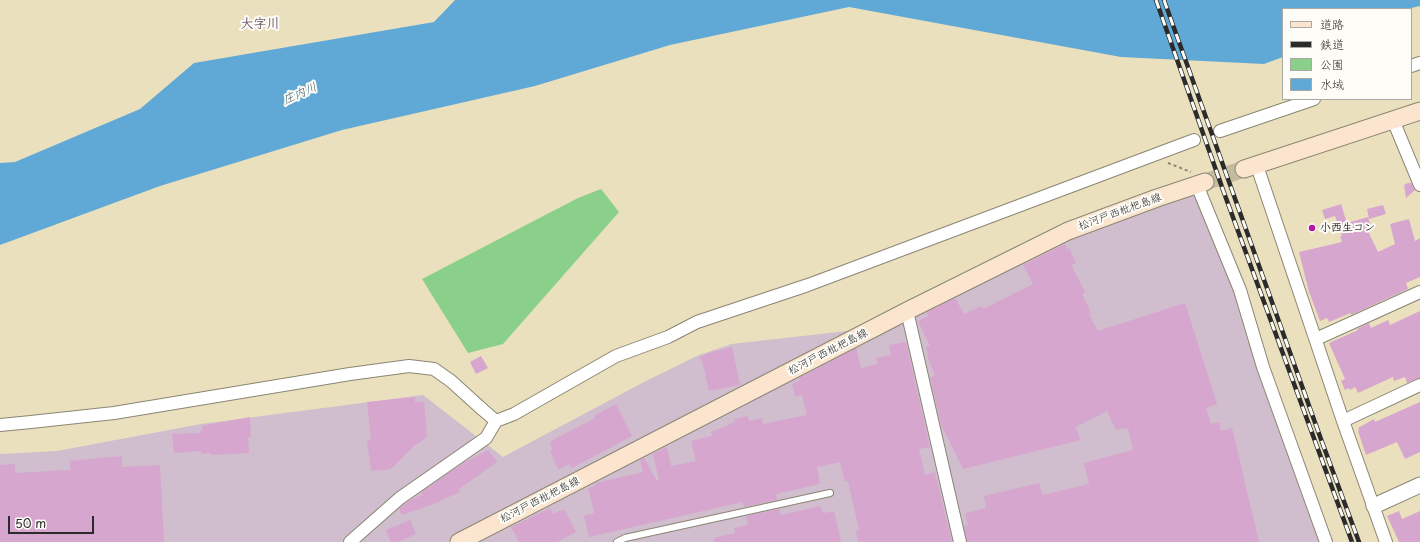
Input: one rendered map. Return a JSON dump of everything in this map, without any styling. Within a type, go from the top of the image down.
[{"type":"main road","points":[[1250,168],[1420,111]]},
{"type":"main road","name":"松河戸西枇杷島線","points":[[459,542],[483,533],[907,310],[1068,231],[1201,183]]},
{"type":"street","points":[[1220,131],[1311,100]]},
{"type":"street","points":[[1393,120],[1420,185]]},
{"type":"street","points":[[350,542],[400,498],[486,438],[496,421],[514,414],[616,356],[668,336],[697,322],[808,285],[1194,140]]},
{"type":"street","points":[[1250,168],[1316,339],[1386,542]]},
{"type":"street","points":[[1201,183],[1240,290],[1263,367],[1326,542]]},
{"type":"street","points":[[1316,339],[1420,292]]},
{"type":"street","points":[[907,310],[960,542]]},
{"type":"street","points":[[0,424],[114,413],[350,374],[409,366],[434,369],[452,381],[496,421]]},
{"type":"street","points":[[1344,420],[1420,385]]},
{"type":"street","points":[[1374,506],[1420,485]]},
{"type":"lane","points":[[617,542],[625,538],[830,493]]},
{"type":"path","points":[[1149,157],[1191,170],[1201,183]]},
{"type":"shaded area","points":[[1193,195],[1199,199],[1234,286],[1321,542],[0,542],[0,454],[57,451],[201,424],[423,395],[503,457],[644,382],[699,355],[732,344],[900,325],[1071,238]]},
{"type":"green space","points":[[601,189],[619,212],[503,344],[468,353],[422,279],[578,198]]},
{"type":"water","name":"庄内川","points":[[455,0],[1420,0],[1420,6],[1411,8],[1282,8],[1282,57],[1264,64],[1121,57],[849,7],[670,45],[535,86],[342,130],[160,186],[0,245],[0,163],[15,162],[140,109],[194,63],[434,22]]},
{"type":"building","points":[[1411,183],[1415,190],[1406,198],[1404,185]]},
{"type":"building","points":[[1341,204],[1347,223],[1368,217],[1372,230],[1368,231],[1378,252],[1395,244],[1390,224],[1409,219],[1415,241],[1420,238],[1420,277],[1406,283],[1408,289],[1351,315],[1351,313],[1329,322],[1327,318],[1320,321],[1309,292],[1299,252],[1342,242],[1340,236],[1342,236],[1335,216],[1325,219],[1322,210]]},
{"type":"building","points":[[1383,205],[1386,214],[1369,219],[1367,209]]},
{"type":"building","points":[[1065,244],[1067,249],[1069,248],[1076,263],[1071,265],[1085,292],[1082,294],[1091,313],[1089,314],[1098,331],[1185,303],[1217,404],[1206,408],[1211,424],[1219,422],[1221,431],[1232,428],[1259,542],[967,542],[964,526],[968,525],[965,513],[986,508],[984,496],[1039,483],[1043,495],[1089,484],[1084,463],[1133,450],[1128,428],[1116,430],[1107,411],[1075,427],[1081,440],[963,469],[941,425],[930,377],[935,376],[927,355],[926,347],[930,346],[918,321],[928,316],[927,312],[955,298],[964,314],[982,306],[983,309],[1033,284],[1023,265]]},
{"type":"building","points":[[1420,311],[1420,378],[1407,383],[1405,377],[1394,381],[1393,377],[1358,393],[1355,387],[1350,390],[1349,388],[1345,390],[1341,381],[1345,379],[1329,343],[1358,330],[1357,329],[1369,323],[1371,328],[1388,320],[1390,325]]},
{"type":"building","points":[[906,342],[930,447],[919,449],[925,475],[935,472],[952,542],[858,542],[856,531],[859,530],[848,481],[845,482],[840,462],[817,467],[820,484],[776,494],[777,500],[744,507],[743,502],[589,537],[584,516],[594,513],[588,488],[596,486],[595,483],[643,472],[640,460],[644,458],[657,481],[659,480],[653,454],[667,447],[671,466],[696,461],[691,441],[712,436],[711,432],[735,422],[734,419],[748,416],[749,421],[762,418],[763,424],[807,415],[802,395],[795,396],[792,384],[800,380],[799,378],[856,348],[861,368],[878,364],[876,358],[891,355],[889,345]]},
{"type":"building","points":[[732,347],[740,385],[709,391],[703,364],[699,357]]},
{"type":"building","points":[[481,356],[488,368],[476,374],[470,362]]},
{"type":"building","points":[[415,397],[415,402],[424,402],[427,436],[417,445],[417,443],[391,469],[371,471],[367,440],[371,440],[367,402]]},
{"type":"building","points":[[1420,402],[1420,452],[1405,459],[1397,442],[1366,455],[1358,428],[1374,419],[1375,422]]},
{"type":"building","points":[[616,404],[632,436],[574,467],[571,468],[569,464],[558,470],[550,451],[553,450],[550,444],[551,441],[595,418],[594,416]]},
{"type":"building","points":[[250,417],[251,437],[248,437],[249,453],[211,455],[210,453],[201,454],[201,451],[174,453],[172,434],[200,433],[200,431],[203,430],[202,426]]},
{"type":"building","points":[[488,450],[497,462],[459,489],[460,492],[431,505],[402,515],[399,509],[405,504],[422,495],[421,492],[462,464]]},
{"type":"building","points":[[122,456],[122,467],[160,465],[164,542],[0,542],[0,465],[15,464],[15,473],[70,470],[70,461]]},
{"type":"building","points":[[821,506],[822,512],[825,513],[834,511],[841,542],[714,542],[714,538],[735,533],[734,528],[748,525],[746,516],[779,509],[781,515]]},
{"type":"building","points":[[550,508],[553,514],[564,509],[576,532],[557,542],[519,542],[511,527]]},
{"type":"building","points":[[1399,511],[1402,519],[1420,511],[1420,542],[1399,542],[1387,516]]},
{"type":"building","points":[[410,520],[416,534],[398,542],[391,542],[386,530]]},
{"type":"tunnel","points":[[1205,182],[1244,169]]},
{"type":"railway","points":[[1156,0],[1223,190],[1352,542]]},
{"type":"railway","points":[[1164,0],[1359,542]]},
{"type":"place","name":"小西生コン","points":[[1312,228]]},
{"type":"district","name":"大字川","points":[[260,24]]}]
